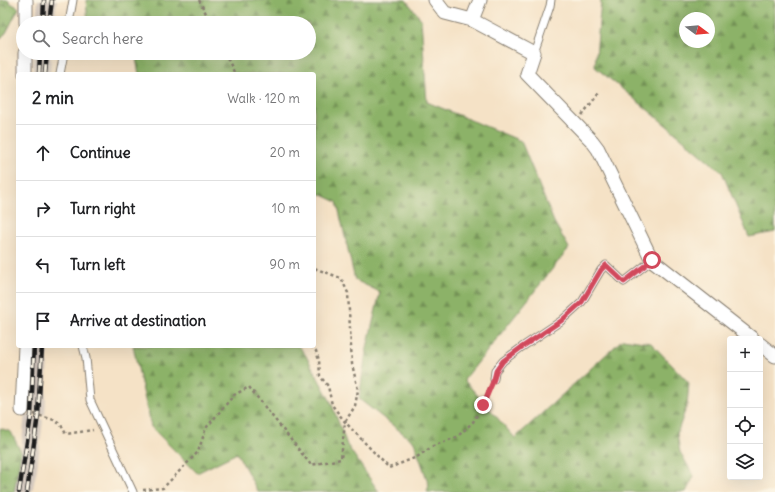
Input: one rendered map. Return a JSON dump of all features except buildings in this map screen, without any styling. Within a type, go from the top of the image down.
[{"type":"street","points":[[26,0],[26,16]]},
{"type":"street","points":[[435,0],[445,13],[472,20],[534,53],[527,74],[598,149],[652,260],[749,336]]},
{"type":"street","points":[[472,20],[480,0]]},
{"type":"street","points":[[24,72],[25,60]]},
{"type":"street","points":[[763,346],[775,356]]},
{"type":"street","points":[[22,410],[25,348]]},
{"type":"lane","points":[[71,16],[74,0]]},
{"type":"lane","points":[[534,53],[551,0]]},
{"type":"lane","points":[[60,72],[63,60]]},
{"type":"lane","points":[[494,379],[496,371],[503,361],[561,321],[582,302],[601,270],[606,265],[624,282],[652,260]]},
{"type":"lane","points":[[84,348],[86,358],[90,400],[133,491]]},
{"type":"path","points":[[199,0],[207,16]]},
{"type":"path","points":[[228,60],[234,72]]},
{"type":"path","points":[[575,124],[599,93]]},
{"type":"path","points":[[133,491],[163,488],[198,452],[206,428],[234,395],[249,387],[311,465],[341,459],[345,422],[355,406],[358,390],[352,364],[348,293],[341,278],[316,269]]},
{"type":"path","points":[[313,348],[316,351],[319,360],[320,376],[328,386],[332,405],[345,422],[389,468],[417,458],[433,446],[457,437],[473,422],[483,405],[494,379]]},
{"type":"path","points":[[22,410],[54,420],[61,425],[66,434],[103,428]]},
{"type":"shaded area","points":[[38,0],[57,0],[55,16],[37,16]]},
{"type":"shaded area","points":[[34,60],[51,60],[50,72],[33,72]]},
{"type":"shaded area","points":[[30,348],[48,348],[45,415],[27,408]]},
{"type":"shaded area","points":[[25,414],[43,420],[37,468],[32,492],[14,492],[21,452]]},
{"type":"green space","points":[[0,0],[9,0],[9,2],[19,8],[6,33],[0,39]]},
{"type":"green space","points":[[86,0],[406,0],[421,19],[427,102],[521,141],[554,222],[569,248],[464,380],[515,438],[623,339],[651,343],[689,383],[687,405],[677,434],[680,452],[694,476],[686,492],[427,492],[429,485],[414,442],[359,399],[366,352],[380,292],[355,280],[337,202],[316,192],[316,72],[139,72],[136,60],[316,60],[316,16],[87,16]]},
{"type":"green space","points":[[601,0],[775,0],[775,232],[749,237],[722,172],[595,67]]},
{"type":"green space","points":[[133,348],[300,348],[305,354],[331,402],[347,445],[379,492],[258,492],[237,453],[197,473],[151,427]]},
{"type":"green space","points":[[0,428],[11,432],[21,452],[14,492],[0,492]]},
{"type":"railway","points":[[43,16],[44,0]]},
{"type":"railway","points":[[50,16],[52,0]]},
{"type":"railway","points":[[39,72],[40,60]]},
{"type":"railway","points":[[45,72],[46,60]]},
{"type":"railway","points":[[19,492],[31,416],[34,348]]},
{"type":"railway","points":[[27,492],[38,415],[42,348]]},
{"type":"route","points":[[483,405],[496,371],[503,361],[561,321],[582,302],[601,270],[606,265],[624,282],[652,260]]}]
